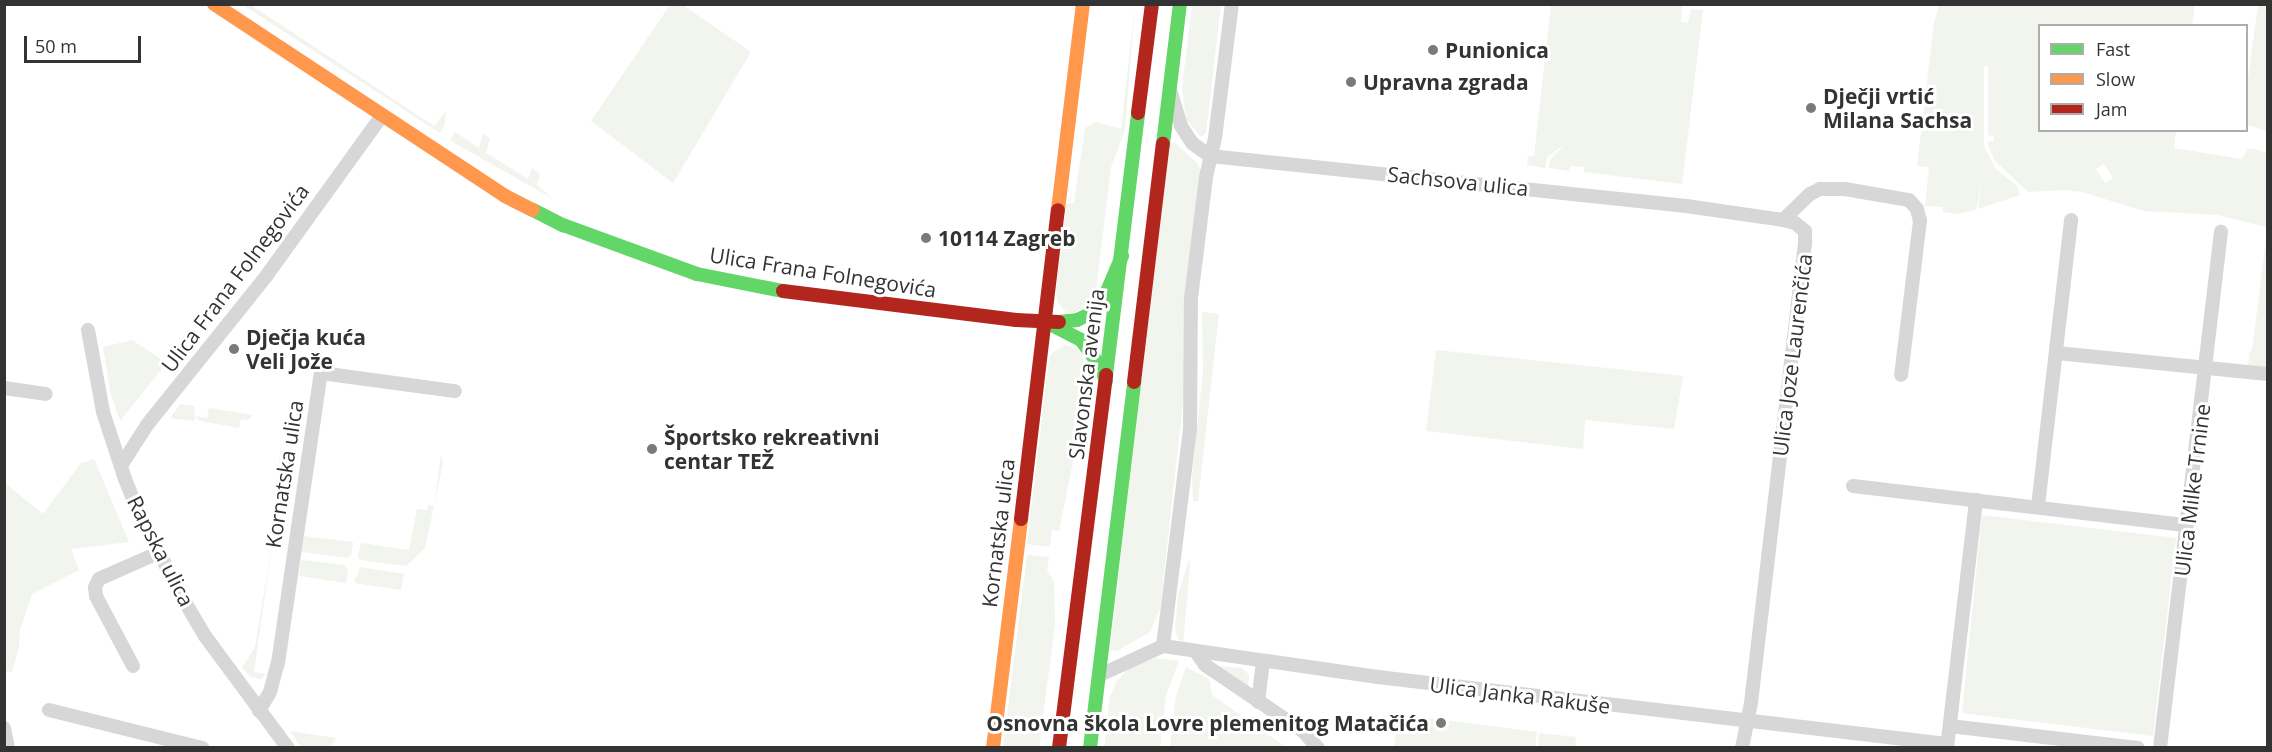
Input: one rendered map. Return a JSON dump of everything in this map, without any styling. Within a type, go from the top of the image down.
[{"type":"main road","name":"Ulica Frana Folnegovića","points":[[214,4],[381,117],[505,196],[563,225],[697,274],[774,290],[854,302],[1045,322]]},
{"type":"main road","points":[[1045,322],[1083,4]]},
{"type":"main road","name":"Slavonska avenija","points":[[1058,744],[1122,256],[1152,4]]},
{"type":"main road","points":[[1090,747],[1180,4]]},
{"type":"main road","points":[[1045,322],[1077,320],[1094,312],[1107,292],[1122,256]]},
{"type":"main road","points":[[1045,322],[1081,340],[1100,366],[1106,381]]},
{"type":"main road","name":"Kornatska ulica","points":[[993,747],[1045,322]]},
{"type":"street","points":[[1100,675],[1163,646],[1190,430],[1191,298],[1232,4]]},
{"type":"street","points":[[1170,91],[1181,126],[1192,143],[1210,156]]},
{"type":"street","name":"Ulica Frana Folnegovića","points":[[122,464],[147,425],[267,275],[381,117]]},
{"type":"street","name":"Sachsova ulica","points":[[1210,156],[1674,205],[1783,220]]},
{"type":"street","points":[[1783,220],[1810,194],[1820,189],[1845,189],[1909,200],[1917,208],[1920,221],[1901,375]]},
{"type":"street","name":"Ulica Joze Laurenčića","points":[[1742,747],[1751,703],[1805,241],[1804,231],[1795,223],[1783,220]]},
{"type":"street","points":[[2038,506],[2071,220]]},
{"type":"street","name":"Ulica Milke Trnine","points":[[2160,747],[2221,232]]},
{"type":"street","name":"Rapska ulica","points":[[88,330],[100,402],[125,479],[160,552],[205,636],[288,747]]},
{"type":"street","points":[[2057,353],[2268,374]]},
{"type":"street","name":"Kornatska ulica","points":[[259,711],[270,692],[278,663],[321,373],[455,391]]},
{"type":"street","points":[[4,388],[46,394]]},
{"type":"street","points":[[1853,486],[2187,525]]},
{"type":"street","points":[[1947,746],[1976,500]]},
{"type":"street","points":[[133,666],[96,597],[95,587],[99,579],[160,552]]},
{"type":"street","name":"Ulica Janka Rakuše","points":[[1163,646],[1263,661],[1947,746]]},
{"type":"street","points":[[1196,652],[1205,665],[1316,745]]},
{"type":"street","points":[[1258,702],[1263,661]]},
{"type":"street","points":[[50,710],[202,747]]},
{"type":"street","points":[[1950,726],[2138,747]]},
{"type":"street","points":[[5,729],[8,747]]},
{"type":"shaded area","points":[[243,5],[251,5],[434,126],[446,111],[445,125],[440,133]]},
{"type":"shaded area","points":[[670,5],[683,5],[751,52],[673,183],[591,121]]},
{"type":"shaded area","points":[[1135,5],[1125,130],[1111,167],[1095,299],[1090,306],[1072,313],[1066,312],[1057,301],[1056,293],[1066,204],[1074,203],[1085,128],[1096,122],[1121,129]]},
{"type":"shaded area","points":[[1192,5],[1221,5],[1206,133],[1201,137],[1186,119],[1182,88]]},
{"type":"shaded area","points":[[1551,5],[1682,5],[1681,22],[1688,23],[1691,9],[1703,10],[1682,184],[1584,172],[1584,167],[1570,166],[1569,171],[1549,168],[1550,160],[1565,144],[1547,157],[1545,168],[1527,165],[1528,156],[1534,156]]},
{"type":"shaded area","points":[[1939,5],[2195,5],[2192,24],[2038,24],[2038,132],[2176,132],[2174,148],[2242,159],[2248,149],[2267,153],[2267,227],[2217,215],[2144,211],[2082,192],[2063,190],[2028,192],[1995,161],[1989,148],[1988,141],[1994,141],[1994,136],[1988,135],[1988,66],[1984,66],[1984,146],[1995,168],[2017,186],[2020,195],[1978,209],[1982,182],[1976,210],[1957,214],[1943,212],[1943,207],[1925,206],[1929,167],[1917,166],[1934,23]],"holes":[[[2104,164],[2113,178],[2105,183],[2096,169]]]},
{"type":"shaded area","points":[[2258,5],[2267,5],[2267,131],[2248,125],[2248,79]]},
{"type":"shaded area","points":[[455,132],[479,148],[483,134],[490,139],[486,153],[528,179],[532,168],[540,174],[537,185],[553,199],[450,140]]},
{"type":"shaded area","points":[[1174,142],[1198,164],[1201,171],[1187,367],[1160,609],[1150,632],[1117,651],[1110,650],[1169,144]]},
{"type":"shaded area","points":[[2267,232],[2267,367],[2248,365],[2250,350],[2252,350]]},
{"type":"shaded area","points":[[1202,312],[1219,314],[1198,501],[1193,501],[1192,478],[1203,371]]},
{"type":"shaded area","points":[[132,340],[158,357],[165,365],[120,421],[111,395],[103,347]]},
{"type":"shaded area","points":[[1066,345],[1076,348],[1082,355],[1085,369],[1076,447],[1059,531],[1052,530],[1050,547],[1027,544],[1049,359],[1052,353]]},
{"type":"shaded area","points":[[1436,350],[1683,376],[1674,429],[1585,420],[1583,449],[1426,431]]},
{"type":"shaded area","points":[[180,404],[194,406],[195,421],[170,418]]},
{"type":"shaded area","points":[[209,408],[253,415],[248,420],[241,419],[239,428],[200,421],[195,416],[207,418]]},
{"type":"shaded area","points":[[280,453],[285,454],[254,672],[266,674],[261,679],[251,677],[242,668],[255,647],[271,551],[277,485],[280,485],[277,480]]},
{"type":"shaded area","points":[[441,454],[443,463],[434,505]]},
{"type":"shaded area","points":[[94,459],[129,542],[71,549],[79,570],[32,594],[20,630],[19,647],[12,672],[5,671],[5,483],[43,514],[81,463]]},
{"type":"shaded area","points":[[428,505],[434,506],[425,548],[406,566],[360,560],[358,556],[361,543],[409,550],[417,509],[427,510]]},
{"type":"shaded area","points":[[1982,515],[2176,538],[2153,736],[1962,713]]},
{"type":"shaded area","points":[[304,536],[353,542],[351,555],[347,558],[302,552]]},
{"type":"shaded area","points":[[1027,555],[1049,557],[1047,570],[1054,581],[1055,624],[1039,747],[1003,747]]},
{"type":"shaded area","points":[[1189,559],[1183,644],[1178,639],[1175,629],[1178,595]]},
{"type":"shaded area","points":[[301,560],[345,565],[348,570],[346,583],[299,576]]},
{"type":"shaded area","points":[[360,567],[404,574],[401,590],[354,583]]},
{"type":"shaded area","points":[[1156,658],[1179,661],[1166,695],[1160,747],[1104,748],[1110,697],[1116,682],[1130,667]]},
{"type":"shaded area","points":[[1216,666],[1242,668],[1249,675],[1248,687]]},
{"type":"shaded area","points":[[1186,667],[1209,679],[1212,695],[1286,747],[1170,747],[1176,696]]},
{"type":"shaded area","points":[[1399,714],[1537,732],[1535,747],[1394,747]]},
{"type":"shaded area","points":[[290,731],[336,738],[330,747],[301,747]]},
{"type":"shaded area","points":[[1539,733],[1576,737],[1575,747],[1538,747]]},
{"type":"traffic: fast","points":[[1163,144],[1180,4]]},
{"type":"traffic: fast","points":[[1106,375],[1138,113]]},
{"type":"traffic: fast","points":[[533,210],[563,225],[697,274],[783,291]]},
{"type":"traffic: fast","points":[[1059,322],[1077,320],[1094,312],[1103,301],[1122,256]]},
{"type":"traffic: fast","points":[[1050,324],[1081,340],[1100,366],[1106,381]]},
{"type":"traffic: fast","points":[[1090,748],[1134,382]]},
{"type":"traffic: slow","points":[[214,4],[505,196],[533,210]]},
{"type":"traffic: slow","points":[[1058,210],[1083,4]]},
{"type":"traffic: slow","points":[[993,748],[1021,519]]},
{"type":"traffic: jam","points":[[1138,113],[1152,4]]},
{"type":"traffic: jam","points":[[1134,382],[1163,144]]},
{"type":"traffic: jam","points":[[1021,519],[1058,210]]},
{"type":"traffic: jam","points":[[783,291],[1016,320],[1059,322]]},
{"type":"traffic: jam","points":[[1059,748],[1106,375]]},
{"type":"place","name":"Punionica","points":[[1433,50]]},
{"type":"place","name":"Upravna zgrada","points":[[1351,82]]},
{"type":"place","name":"Dječji vrtić Milana Sachsa","points":[[1811,108]]},
{"type":"place","name":"10114 Zagreb","points":[[926,238]]},
{"type":"place","name":"Dječja kuća Veli Jože","points":[[234,349]]},
{"type":"place","name":"Športsko rekreativni centar TEŽ","points":[[652,449]]},
{"type":"place","name":"Osnovna škola Lovre plemenitog Matačića","points":[[1441,723]]}]
